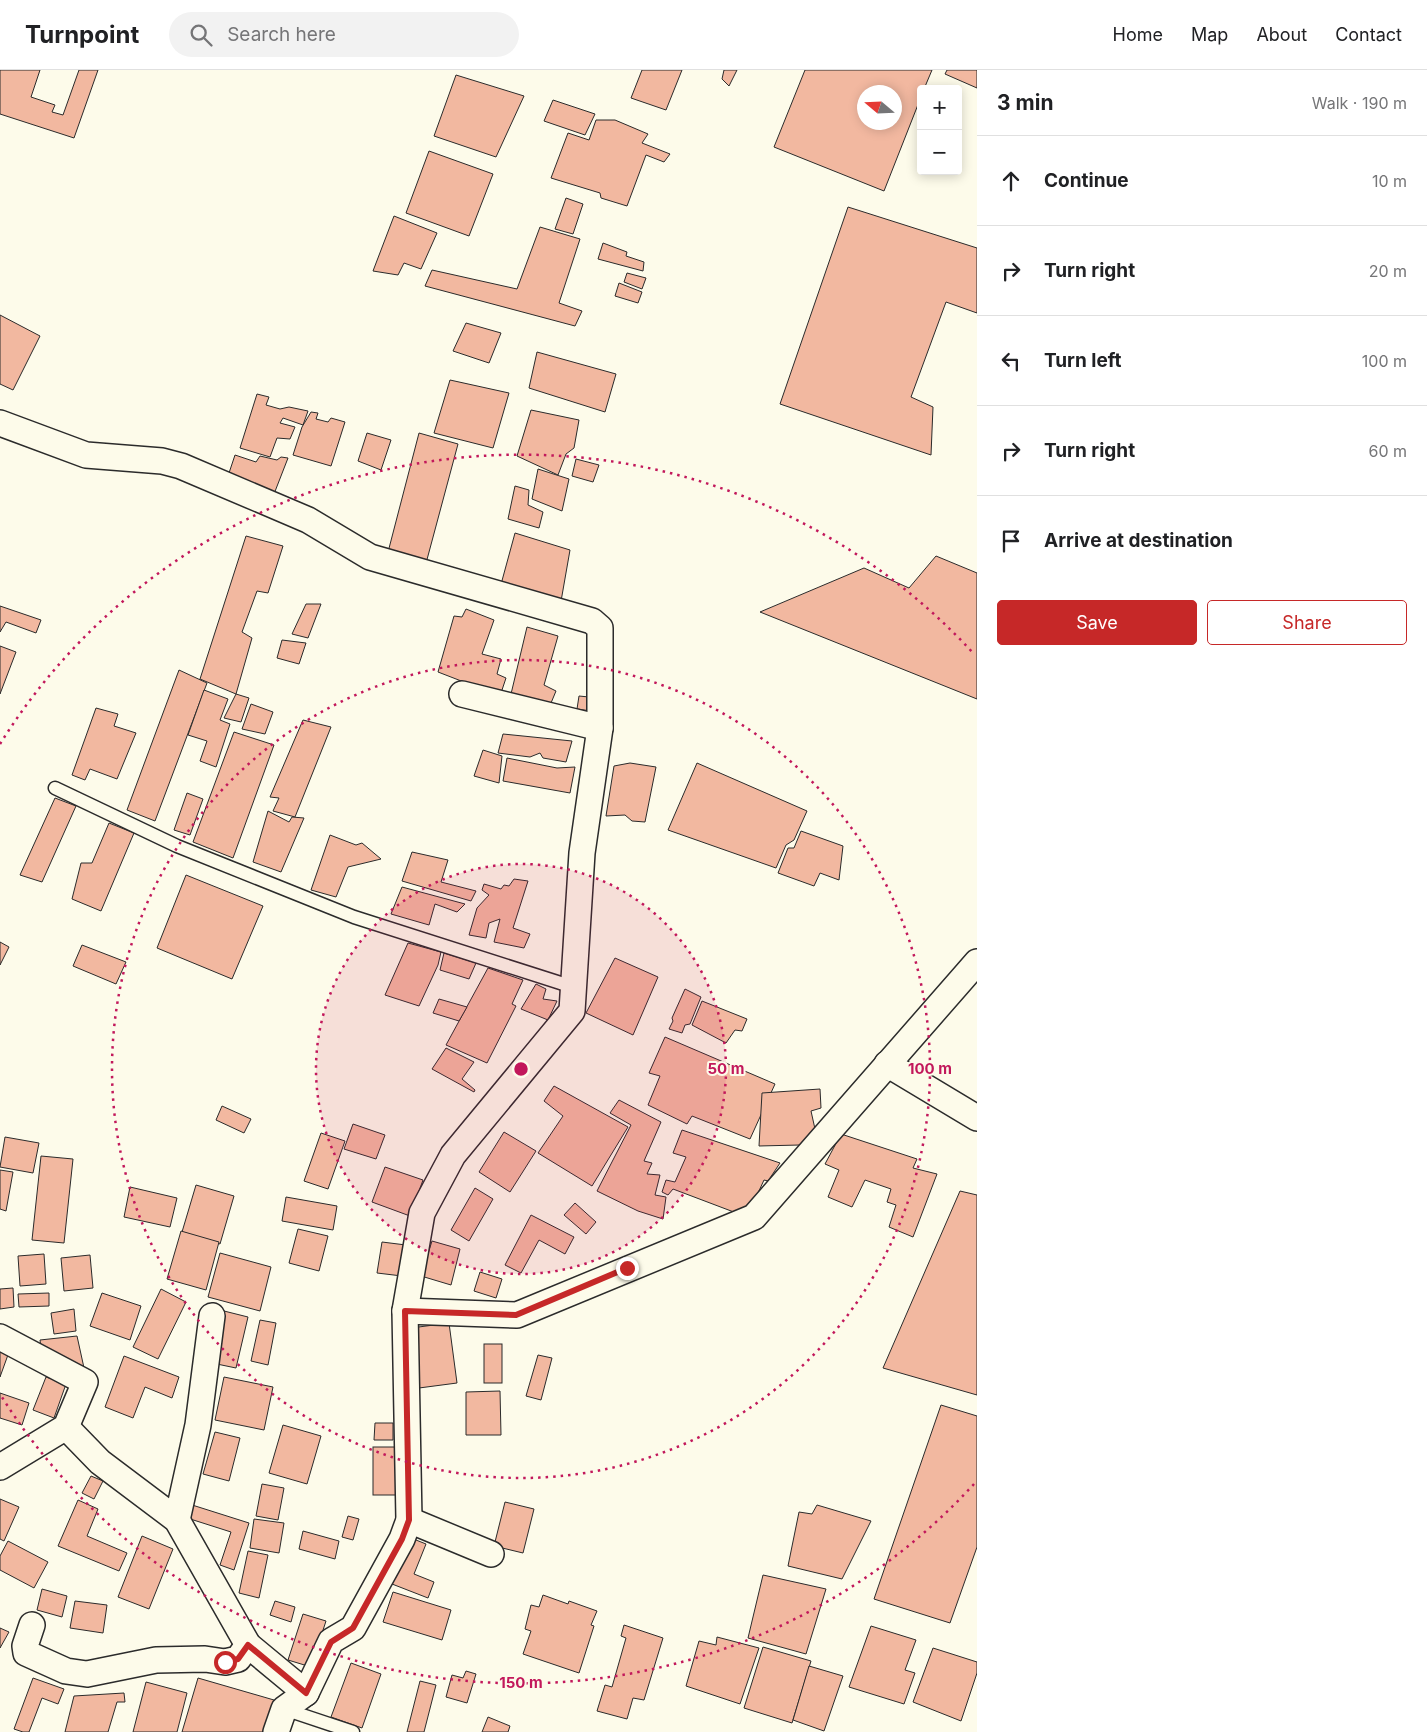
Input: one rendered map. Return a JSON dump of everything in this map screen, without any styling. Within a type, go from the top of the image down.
[{"type":"street","points":[[0,423],[86,456],[162,461],[181,466],[308,520],[370,557],[592,621],[600,628],[600,728],[582,853],[572,1011],[453,1155],[422,1213],[405,1311],[409,1520],[402,1539],[353,1628],[331,1642],[306,1693],[280,1721]]},
{"type":"street","points":[[462,694],[600,728]]},
{"type":"street","points":[[405,1311],[516,1315],[754,1217],[977,962]]},
{"type":"street","points":[[887,1064],[977,1118]]},
{"type":"street","points":[[177,1520],[198,1425],[212,1316]]},
{"type":"street","points":[[0,1337],[85,1382],[66,1427],[0,1467]]},
{"type":"street","points":[[66,1427],[100,1462],[177,1520],[248,1645],[306,1693]]},
{"type":"street","points":[[409,1520],[491,1554]]},
{"type":"street","points":[[32,1625],[25,1646],[26,1654],[66,1671],[87,1674],[156,1660],[205,1659],[225,1662],[238,1659],[248,1645]]},
{"type":"lane","points":[[55,788],[177,846],[354,917],[573,987]]},
{"type":"lane","points":[[280,1721],[353,1732]]},
{"type":"building","points":[[0,70],[40,70],[31,97],[55,105],[52,112],[63,115],[79,70],[98,70],[74,138],[0,114]]},
{"type":"building","points":[[642,70],[682,70],[666,110],[631,98]]},
{"type":"building","points":[[724,70],[737,70],[729,86],[722,79]]},
{"type":"building","points":[[805,70],[932,70],[926,85],[917,85],[917,107],[884,191],[774,147]]},
{"type":"building","points":[[947,70],[977,70],[977,88],[945,74]]},
{"type":"building","points":[[456,75],[524,96],[496,157],[434,136]]},
{"type":"building","points":[[553,100],[595,114],[585,135],[544,121]]},
{"type":"building","points":[[596,120],[615,120],[648,134],[642,143],[670,154],[664,162],[646,155],[627,206],[601,198],[600,193],[551,178],[568,133],[589,140]]},
{"type":"building","points":[[429,151],[493,174],[469,236],[406,213]]},
{"type":"building","points":[[566,198],[583,204],[573,234],[555,229]]},
{"type":"building","points":[[848,207],[977,248],[977,313],[946,302],[911,397],[933,407],[931,455],[780,404]]},
{"type":"building","points":[[394,216],[437,233],[421,269],[404,263],[398,275],[373,271]]},
{"type":"building","points":[[540,227],[580,239],[559,303],[582,311],[575,326],[425,286],[432,270],[517,289]]},
{"type":"building","points":[[603,243],[627,252],[626,256],[644,262],[643,271],[598,259]]},
{"type":"building","points":[[627,273],[646,278],[642,289],[624,282]]},
{"type":"building","points":[[619,283],[642,292],[638,303],[615,296]]},
{"type":"building","points":[[0,315],[40,336],[13,390],[0,384]]},
{"type":"building","points":[[466,323],[501,333],[489,363],[453,351]]},
{"type":"building","points":[[537,352],[616,374],[605,412],[529,388]]},
{"type":"building","points":[[450,380],[509,393],[493,448],[434,433]]},
{"type":"building","points":[[257,394],[269,397],[266,405],[280,409],[289,407],[308,411],[303,425],[283,418],[280,423],[295,427],[290,439],[277,438],[270,457],[240,448]]},
{"type":"building","points":[[531,410],[579,420],[574,448],[566,454],[558,475],[517,456]]},
{"type":"building","points":[[311,412],[318,413],[316,419],[328,422],[331,418],[345,422],[331,466],[293,455],[302,427]]},
{"type":"building","points":[[367,433],[391,440],[381,470],[358,461]]},
{"type":"building","points":[[419,433],[458,444],[425,567],[387,556]]},
{"type":"building","points":[[235,455],[256,462],[260,456],[277,460],[281,457],[288,458],[274,494],[227,479]]},
{"type":"building","points":[[576,459],[599,465],[593,482],[572,476]]},
{"type":"building","points":[[538,469],[569,479],[562,511],[532,499]]},
{"type":"building","points":[[515,486],[529,490],[528,505],[543,512],[539,528],[508,519]]},
{"type":"building","points":[[515,533],[570,550],[560,607],[500,588]]},
{"type":"building","points":[[246,536],[283,546],[268,593],[257,591],[242,632],[252,638],[236,694],[200,679]]},
{"type":"building","points":[[936,556],[977,573],[977,699],[760,612],[864,568],[909,588]]},
{"type":"building","points":[[306,604],[321,604],[308,638],[292,634]]},
{"type":"building","points":[[0,606],[41,620],[36,633],[6,622],[0,632]]},
{"type":"building","points":[[466,609],[494,620],[482,654],[501,659],[497,674],[506,678],[500,696],[438,672],[454,616],[462,617]]},
{"type":"building","points":[[527,627],[558,636],[544,685],[556,691],[551,703],[511,694]]},
{"type":"building","points":[[282,640],[306,643],[299,664],[277,658]]},
{"type":"building","points":[[0,646],[16,652],[0,694]]},
{"type":"building","points":[[179,670],[207,683],[155,821],[127,810]]},
{"type":"building","points":[[204,690],[228,699],[220,720],[230,724],[216,767],[200,761],[207,741],[188,735]]},
{"type":"building","points":[[236,694],[249,698],[241,722],[224,718]]},
{"type":"building","points":[[579,696],[589,697],[591,711],[577,709]]},
{"type":"building","points":[[251,704],[273,712],[265,734],[242,729]]},
{"type":"building","points":[[96,708],[118,714],[114,726],[136,733],[117,779],[90,769],[85,780],[72,775]]},
{"type":"building","points":[[303,720],[331,727],[295,817],[273,811],[279,798],[270,797]]},
{"type":"building","points":[[234,732],[274,745],[233,858],[193,842]]},
{"type":"building","points":[[503,734],[572,741],[566,762],[543,758],[540,753],[530,757],[498,753]]},
{"type":"building","points":[[483,750],[502,756],[499,783],[474,776]]},
{"type":"building","points":[[507,758],[557,768],[575,767],[570,793],[503,781]]},
{"type":"building","points":[[630,763],[656,767],[645,822],[632,821],[625,815],[606,816],[614,766]]},
{"type":"building","points":[[697,763],[807,811],[794,840],[786,845],[776,868],[668,830]]},
{"type":"building","points":[[187,793],[203,799],[190,835],[174,830]]},
{"type":"building","points":[[55,798],[76,806],[42,882],[20,875]]},
{"type":"building","points":[[268,811],[289,822],[292,817],[304,818],[281,872],[253,862]]},
{"type":"building","points":[[109,823],[134,833],[101,911],[72,899],[81,863],[92,863]]},
{"type":"building","points":[[801,831],[843,846],[839,880],[820,873],[814,886],[778,873],[788,848],[794,848]]},
{"type":"building","points":[[330,835],[356,845],[362,843],[381,859],[348,867],[336,897],[311,890]]},
{"type":"building","points":[[412,852],[448,860],[441,882],[476,891],[471,901],[402,881]]},
{"type":"building","points":[[186,875],[263,906],[232,979],[157,948]]},
{"type":"building","points":[[514,879],[528,881],[513,928],[530,934],[524,948],[494,942],[500,919],[489,923],[486,938],[469,935],[477,908],[489,895],[482,890],[484,884],[501,889],[504,885],[509,886]]},
{"type":"building","points":[[402,887],[465,904],[457,912],[435,904],[429,925],[391,914]]},
{"type":"building","points":[[0,942],[9,947],[0,965]]},
{"type":"building","points":[[408,943],[441,952],[438,965],[419,1006],[385,995]]},
{"type":"building","points":[[82,945],[126,962],[116,984],[73,966]]},
{"type":"building","points":[[444,953],[476,963],[469,979],[440,970]]},
{"type":"building","points":[[615,958],[658,977],[633,1035],[586,1013]]},
{"type":"building","points":[[488,968],[523,980],[512,1004],[516,1006],[487,1063],[446,1045]]},
{"type":"building","points":[[536,984],[546,989],[543,999],[557,1001],[548,1020],[521,1009]]},
{"type":"building","points":[[685,989],[701,997],[690,1024],[685,1025],[682,1033],[669,1029]]},
{"type":"building","points":[[439,999],[467,1007],[459,1021],[433,1013]]},
{"type":"building","points":[[702,1001],[747,1019],[742,1031],[735,1030],[726,1043],[692,1025]]},
{"type":"building","points":[[665,1037],[775,1084],[750,1139],[692,1116],[687,1124],[648,1105],[660,1076],[649,1073]]},
{"type":"building","points":[[446,1048],[474,1062],[462,1079],[475,1090],[474,1092],[432,1069]]},
{"type":"building","points":[[554,1086],[628,1127],[592,1186],[538,1153],[563,1116],[544,1101]]},
{"type":"building","points":[[820,1089],[821,1108],[811,1111],[815,1129],[800,1145],[759,1146],[762,1093]]},
{"type":"building","points":[[619,1100],[661,1122],[644,1161],[652,1163],[647,1174],[660,1175],[655,1195],[666,1197],[663,1219],[638,1211],[597,1191],[631,1125],[610,1113]]},
{"type":"building","points":[[222,1106],[251,1119],[244,1133],[216,1120]]},
{"type":"building","points":[[353,1124],[385,1135],[376,1159],[344,1149]]},
{"type":"building","points":[[682,1130],[780,1163],[768,1181],[764,1180],[747,1217],[673,1189],[668,1195],[662,1192],[666,1180],[675,1182],[686,1157],[673,1153]]},
{"type":"building","points":[[504,1132],[536,1151],[510,1192],[479,1172]]},
{"type":"building","points":[[321,1133],[345,1141],[328,1189],[304,1181]]},
{"type":"building","points":[[841,1134],[917,1159],[913,1168],[937,1174],[913,1237],[889,1227],[896,1205],[887,1202],[891,1189],[865,1180],[852,1207],[828,1197],[839,1170],[825,1164]]},
{"type":"building","points":[[5,1137],[39,1143],[33,1173],[0,1167]]},
{"type":"building","points":[[41,1156],[73,1159],[64,1243],[32,1240]]},
{"type":"building","points":[[385,1167],[423,1180],[410,1216],[372,1202]]},
{"type":"building","points":[[0,1170],[13,1172],[6,1211],[0,1209]]},
{"type":"building","points":[[196,1185],[234,1196],[220,1244],[182,1232]]},
{"type":"building","points":[[130,1187],[177,1198],[170,1227],[124,1217]]},
{"type":"building","points":[[475,1188],[493,1199],[469,1241],[451,1230]]},
{"type":"building","points":[[960,1191],[977,1195],[977,1395],[883,1368]]},
{"type":"building","points":[[286,1197],[337,1206],[333,1230],[282,1221]]},
{"type":"building","points":[[575,1203],[596,1222],[586,1234],[564,1215]]},
{"type":"building","points":[[531,1215],[574,1237],[565,1254],[539,1240],[521,1273],[505,1265]]},
{"type":"building","points":[[298,1229],[328,1236],[319,1271],[289,1263]]},
{"type":"building","points":[[181,1231],[219,1242],[206,1290],[167,1279]]},
{"type":"building","points":[[432,1241],[460,1249],[451,1285],[421,1276]]},
{"type":"building","points":[[382,1242],[406,1245],[402,1276],[377,1273]]},
{"type":"building","points":[[220,1253],[271,1267],[260,1311],[208,1297]]},
{"type":"building","points":[[44,1254],[46,1284],[20,1286],[18,1256]]},
{"type":"building","points":[[90,1255],[93,1288],[64,1291],[61,1258]]},
{"type":"building","points":[[480,1272],[502,1279],[496,1298],[474,1291]]},
{"type":"building","points":[[13,1288],[14,1307],[0,1309],[0,1289]]},
{"type":"building","points":[[161,1289],[186,1302],[158,1359],[133,1347]]},
{"type":"building","points":[[49,1293],[49,1306],[19,1307],[18,1294]]},
{"type":"building","points":[[102,1293],[141,1306],[130,1340],[90,1326]]},
{"type":"building","points":[[74,1309],[76,1331],[54,1334],[51,1313]]},
{"type":"building","points":[[224,1311],[248,1317],[236,1368],[212,1363]]},
{"type":"building","points":[[260,1320],[276,1323],[268,1365],[251,1361]]},
{"type":"building","points":[[449,1323],[457,1383],[419,1388],[411,1328]]},
{"type":"building","points":[[77,1336],[86,1377],[42,1356],[40,1340]]},
{"type":"building","points":[[484,1344],[502,1344],[502,1383],[484,1383]]},
{"type":"building","points":[[0,1349],[9,1352],[0,1377]]},
{"type":"building","points":[[538,1355],[552,1358],[541,1400],[526,1396]]},
{"type":"building","points":[[124,1356],[179,1377],[172,1398],[145,1387],[133,1418],[105,1407]]},
{"type":"building","points":[[46,1377],[66,1384],[54,1418],[33,1410]]},
{"type":"building","points":[[224,1377],[273,1387],[264,1430],[215,1420]]},
{"type":"building","points":[[500,1391],[501,1435],[466,1435],[466,1392]]},
{"type":"building","points":[[0,1393],[29,1403],[22,1425],[0,1418]]},
{"type":"building","points":[[941,1405],[977,1416],[977,1547],[950,1623],[874,1599]]},
{"type":"building","points":[[375,1423],[393,1423],[393,1440],[374,1440]]},
{"type":"building","points":[[283,1425],[321,1436],[307,1484],[269,1473]]},
{"type":"building","points":[[215,1432],[240,1438],[229,1481],[203,1474]]},
{"type":"building","points":[[373,1447],[396,1447],[396,1495],[373,1495]]},
{"type":"building","points":[[91,1476],[103,1481],[94,1499],[82,1493]]},
{"type":"building","points":[[262,1484],[284,1488],[278,1520],[256,1516]]},
{"type":"building","points":[[0,1499],[19,1507],[4,1541],[0,1539]]},
{"type":"building","points":[[78,1500],[98,1509],[87,1536],[127,1553],[119,1571],[58,1546]]},
{"type":"building","points":[[505,1502],[534,1509],[523,1553],[494,1546]]},
{"type":"building","points":[[189,1504],[249,1523],[234,1570],[220,1565],[231,1532],[184,1517]]},
{"type":"building","points":[[817,1505],[871,1521],[842,1579],[788,1566],[799,1512],[812,1514]]},
{"type":"building","points":[[348,1516],[359,1519],[353,1540],[342,1537]]},
{"type":"building","points":[[254,1519],[284,1523],[279,1553],[250,1548]]},
{"type":"building","points":[[303,1531],[339,1541],[335,1559],[299,1549]]},
{"type":"building","points":[[142,1536],[173,1549],[149,1609],[118,1597]]},
{"type":"building","points":[[411,1538],[426,1544],[414,1574],[434,1582],[428,1598],[392,1584]]},
{"type":"building","points":[[8,1541],[48,1562],[34,1588],[0,1570],[0,1556]]},
{"type":"building","points":[[248,1551],[268,1555],[259,1598],[239,1593]]},
{"type":"building","points":[[763,1575],[826,1589],[806,1654],[748,1638]]},
{"type":"building","points":[[42,1589],[67,1596],[62,1617],[37,1610]]},
{"type":"building","points":[[393,1592],[451,1610],[442,1640],[383,1622]]},
{"type":"building","points":[[543,1595],[568,1604],[569,1601],[597,1611],[591,1625],[594,1626],[579,1673],[523,1654],[531,1631],[525,1629],[531,1605],[539,1607]]},
{"type":"building","points":[[75,1601],[107,1605],[103,1633],[70,1628]]},
{"type":"building","points":[[275,1601],[295,1607],[291,1622],[270,1615]]},
{"type":"building","points":[[303,1614],[326,1621],[311,1667],[288,1660]]},
{"type":"building","points":[[624,1625],[663,1638],[644,1700],[633,1698],[627,1719],[597,1711],[605,1685],[612,1687],[626,1638],[621,1636]]},
{"type":"building","points":[[871,1626],[916,1640],[905,1670],[915,1673],[904,1704],[849,1687]]},
{"type":"building","points":[[0,1628],[9,1632],[0,1648]]},
{"type":"building","points":[[717,1637],[759,1648],[740,1704],[686,1686],[699,1641],[716,1645]]},
{"type":"building","points":[[763,1647],[811,1661],[792,1723],[744,1708]]},
{"type":"building","points":[[933,1648],[977,1662],[977,1673],[961,1721],[913,1702]]},
{"type":"building","points":[[351,1663],[381,1674],[362,1728],[331,1717]]},
{"type":"building","points":[[809,1666],[843,1676],[824,1731],[793,1720]]},
{"type":"building","points":[[466,1671],[476,1674],[467,1703],[446,1697],[452,1675],[463,1678]]},
{"type":"building","points":[[33,1678],[64,1689],[58,1704],[42,1698],[29,1732],[23,1732],[14,1729]]},
{"type":"building","points":[[198,1678],[274,1700],[264,1732],[182,1732]]},
{"type":"building","points":[[420,1681],[436,1685],[424,1732],[407,1732]]},
{"type":"building","points":[[146,1682],[187,1693],[177,1732],[133,1732]]},
{"type":"building","points":[[124,1693],[125,1702],[117,1702],[108,1732],[65,1732],[74,1696]]},
{"type":"building","points":[[488,1717],[510,1726],[508,1732],[482,1732]]},
{"type":"route","points":[[225,1662],[238,1659],[248,1645],[306,1693],[331,1642],[353,1628],[402,1539],[409,1520],[405,1311],[516,1315],[627,1268]]}]
